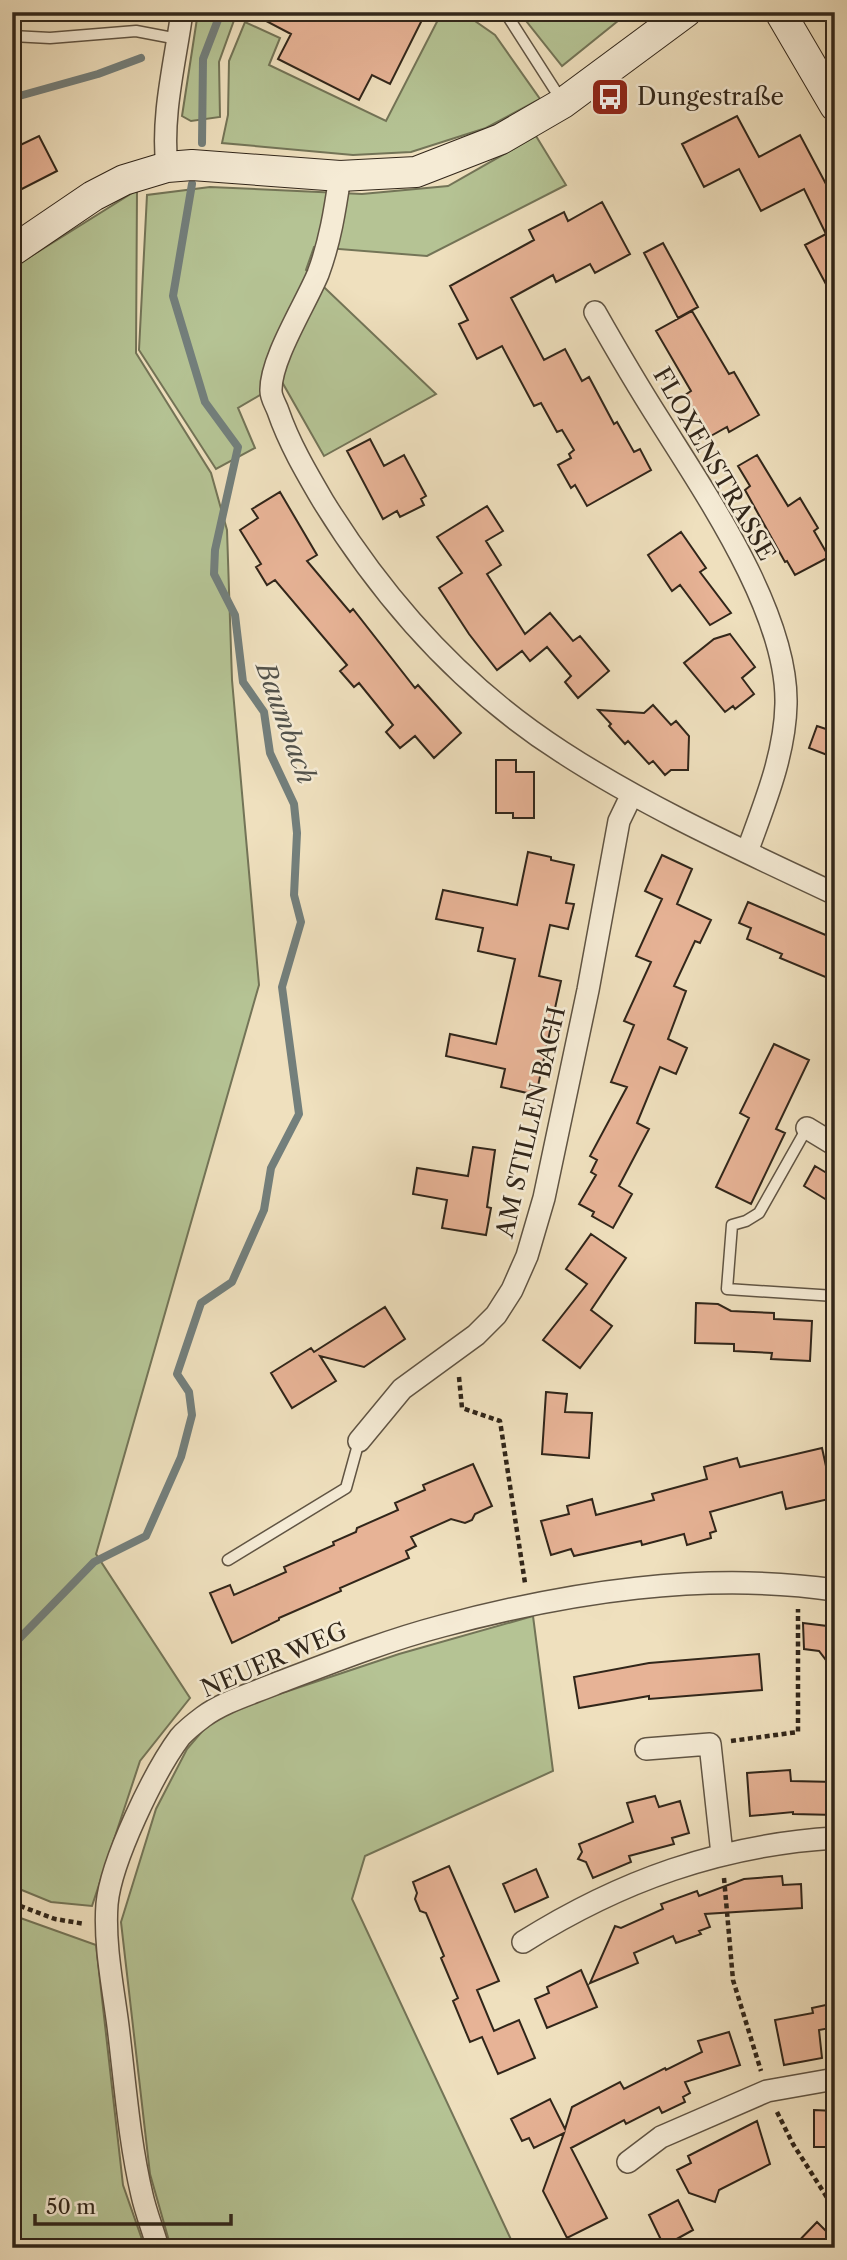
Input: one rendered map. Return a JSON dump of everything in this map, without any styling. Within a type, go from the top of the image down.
[{"type":"main road","points":[[12,251],[93,196],[124,180],[167,167],[192,165],[340,176],[416,172],[501,139],[563,103],[686,12]]},
{"type":"main road","points":[[780,12],[835,106]]},
{"type":"street","points":[[167,167],[164,146],[166,115],[182,12]]},
{"type":"street","points":[[340,176],[332,234],[306,303],[277,361],[271,392],[285,433],[338,524],[379,583],[419,629],[466,677],[508,713],[561,751],[632,794],[835,894]]},
{"type":"street","name":"FLOXENSTRASSE","points":[[594,312],[724,525],[747,570],[775,636],[786,703],[780,747],[769,790],[747,852]]},
{"type":"street","name":"AM STILLEN BACH","points":[[359,1441],[402,1389],[476,1335],[496,1315],[512,1290],[527,1256],[547,1185],[588,990],[619,821],[632,794]]},
{"type":"street","points":[[807,1128],[835,1145]]},
{"type":"street","name":"NEUER WEG","points":[[158,2248],[142,2197],[135,2158],[113,1988],[107,1903],[113,1877],[140,1809],[182,1734],[205,1715],[231,1702],[331,1662],[417,1633],[527,1605],[696,1583],[754,1582],[835,1590]]},
{"type":"street","points":[[646,1749],[710,1744],[722,1854]]},
{"type":"street","points":[[523,1942],[566,1914],[631,1884],[722,1854],[778,1843],[835,1838]]},
{"type":"street","points":[[628,2162],[661,2137],[767,2091],[835,2079]]},
{"type":"lane","points":[[505,12],[563,103]]},
{"type":"lane","points":[[12,36],[50,38],[136,31],[178,39]]},
{"type":"lane","points":[[807,1128],[759,1213],[732,1225],[727,1289],[835,1296]]},
{"type":"lane","points":[[229,1560],[346,1488],[359,1441]]},
{"type":"path","points":[[454,1352],[461,1408],[500,1421],[527,1605]]},
{"type":"path","points":[[710,1744],[798,1732],[798,1585]]},
{"type":"path","points":[[722,1854],[733,1980],[767,2091],[793,2144],[835,2210]]},
{"type":"path","points":[[12,1903],[55,1919]]},
{"type":"green space","points":[[198,12],[237,12],[219,62],[220,117],[191,121],[182,116]]},
{"type":"green space","points":[[442,12],[462,12],[495,35],[540,99],[486,128],[411,152],[353,155],[222,143],[228,115],[229,61],[245,22],[280,38],[269,65],[386,121]]},
{"type":"green space","points":[[519,12],[629,12],[562,66]]},
{"type":"green space","points":[[536,136],[566,185],[427,256],[314,247],[306,270],[436,394],[324,456],[282,382],[238,408],[255,448],[216,469],[139,350],[147,195],[210,187],[362,194],[448,186]]},
{"type":"green space","points":[[137,190],[136,353],[211,473],[227,530],[232,680],[259,985],[96,1554],[190,1698],[140,1761],[92,1906],[51,1902],[12,1886],[12,268]]},
{"type":"green space","points":[[533,1616],[553,1771],[365,1856],[352,1899],[515,2248],[171,2248],[150,2174],[121,1922],[156,1809],[187,1749],[216,1715],[399,1654]]},
{"type":"green space","points":[[12,1915],[96,1945],[123,2185],[145,2248],[12,2248]]},
{"type":"building","points":[[249,12],[426,12],[390,84],[372,75],[359,100],[278,59],[291,34]]},
{"type":"building","points":[[737,116],[759,157],[800,135],[835,201],[835,301],[805,245],[826,234],[804,189],[761,211],[739,169],[704,187],[682,144]]},
{"type":"building","points":[[39,136],[57,171],[12,194],[12,149]]},
{"type":"building","points":[[602,202],[630,254],[595,273],[590,264],[556,282],[553,275],[511,298],[544,360],[565,349],[582,381],[589,377],[614,424],[617,422],[634,452],[640,449],[651,470],[587,506],[575,485],[571,488],[558,465],[571,458],[569,454],[574,450],[562,430],[557,432],[541,403],[534,406],[502,346],[477,359],[459,324],[468,320],[450,286],[534,240],[529,230],[564,212],[568,221]]},
{"type":"building","points":[[663,243],[698,307],[678,318],[644,253]]},
{"type":"building","points":[[692,311],[729,374],[734,372],[759,415],[729,432],[727,427],[709,437],[685,395],[691,391],[656,331]]},
{"type":"building","points":[[370,439],[384,466],[404,455],[426,496],[421,499],[424,505],[400,517],[397,511],[383,519],[347,451]]},
{"type":"building","points":[[757,455],[788,506],[800,498],[818,528],[814,531],[829,557],[795,575],[745,490],[750,486],[738,466]]},
{"type":"building","points":[[280,492],[317,555],[307,561],[350,612],[353,609],[415,688],[418,685],[461,733],[434,758],[415,736],[400,748],[386,732],[393,725],[359,683],[354,687],[340,671],[347,665],[275,580],[267,585],[256,567],[261,564],[240,530],[258,518],[252,509]]},
{"type":"building","points":[[487,506],[503,531],[486,541],[501,565],[487,574],[525,634],[550,613],[573,641],[580,636],[609,671],[578,698],[565,682],[571,676],[547,647],[530,661],[522,651],[497,670],[439,588],[462,573],[437,537]]},
{"type":"building","points":[[681,532],[706,568],[700,572],[731,613],[710,625],[680,585],[672,591],[648,555]]},
{"type":"building","points":[[730,634],[755,667],[742,678],[754,694],[735,709],[733,706],[725,712],[684,663],[714,639]]},
{"type":"building","points":[[653,705],[671,725],[676,721],[689,736],[688,770],[671,770],[665,775],[653,761],[649,764],[628,741],[625,744],[598,710],[644,713]]},
{"type":"building","points":[[817,726],[835,732],[835,758],[809,748]]},
{"type":"building","points":[[496,760],[516,760],[516,772],[534,772],[534,818],[513,818],[513,813],[496,813]]},
{"type":"building","points":[[528,852],[574,865],[566,903],[574,904],[568,929],[550,925],[539,976],[561,981],[536,1095],[501,1087],[505,1069],[446,1056],[450,1034],[496,1044],[515,959],[478,951],[483,928],[436,919],[443,890],[517,905]]},
{"type":"building","points":[[662,855],[692,869],[677,904],[711,920],[700,943],[695,941],[674,986],[686,991],[668,1039],[687,1048],[676,1074],[660,1067],[637,1123],[649,1129],[619,1186],[632,1194],[613,1228],[592,1216],[594,1212],[579,1204],[596,1175],[591,1172],[597,1160],[590,1156],[627,1087],[611,1082],[634,1025],[624,1021],[651,962],[636,956],[662,899],[645,891]]},
{"type":"building","points":[[748,902],[835,939],[835,981],[780,958],[782,954],[747,939],[751,928],[739,923]]},
{"type":"building","points":[[774,1044],[809,1060],[776,1129],[785,1133],[751,1204],[716,1187],[749,1118],[740,1113]]},
{"type":"building","points":[[473,1147],[495,1150],[487,1207],[491,1208],[486,1235],[442,1228],[447,1200],[413,1194],[417,1168],[468,1176]]},
{"type":"building","points":[[815,1166],[835,1178],[835,1205],[804,1186]]},
{"type":"building","points":[[591,1234],[626,1258],[591,1310],[612,1326],[580,1368],[543,1340],[587,1284],[566,1269]]},
{"type":"building","points":[[696,1303],[718,1304],[731,1311],[774,1313],[774,1319],[812,1321],[810,1361],[771,1359],[772,1353],[734,1351],[734,1344],[695,1343]]},
{"type":"building","points":[[385,1307],[405,1339],[364,1367],[320,1356],[336,1381],[292,1408],[271,1373],[311,1348],[314,1352]]},
{"type":"building","points":[[546,1392],[567,1394],[565,1412],[592,1413],[589,1458],[542,1454]]},
{"type":"building","points":[[822,1448],[833,1498],[786,1509],[782,1492],[710,1512],[716,1531],[710,1533],[711,1538],[687,1545],[684,1534],[642,1545],[641,1541],[574,1556],[571,1549],[551,1555],[541,1521],[569,1514],[567,1506],[592,1499],[596,1515],[654,1500],[652,1494],[707,1479],[704,1467],[737,1458],[740,1467]]},
{"type":"building","points":[[473,1464],[492,1506],[475,1514],[472,1520],[465,1523],[451,1519],[411,1537],[416,1546],[406,1551],[409,1558],[340,1588],[341,1591],[279,1618],[232,1643],[210,1593],[230,1585],[234,1595],[286,1572],[284,1567],[334,1545],[333,1542],[356,1532],[357,1528],[398,1510],[395,1503],[425,1490],[423,1485]]},
{"type":"building","points":[[803,1623],[835,1627],[835,1672],[819,1651],[804,1649]]},
{"type":"building","points":[[759,1654],[762,1690],[649,1699],[649,1696],[579,1708],[574,1677],[649,1663]]},
{"type":"building","points":[[790,1770],[791,1781],[835,1782],[835,1815],[793,1812],[750,1816],[747,1773]]},
{"type":"building","points":[[655,1796],[659,1807],[680,1801],[689,1833],[672,1838],[674,1844],[629,1856],[631,1862],[593,1878],[586,1862],[578,1859],[582,1852],[579,1844],[633,1822],[627,1803]]},
{"type":"building","points":[[449,1866],[499,1981],[477,1990],[494,2031],[519,2020],[535,2058],[498,2074],[482,2037],[470,2042],[453,2001],[458,1998],[441,1958],[444,1956],[426,1913],[420,1911],[415,1899],[417,1893],[413,1882]]},
{"type":"building","points":[[536,1869],[548,1897],[515,1912],[503,1884]]},
{"type":"building","points":[[782,1876],[783,1885],[801,1884],[802,1908],[705,1914],[710,1927],[699,1931],[701,1934],[676,1943],[673,1936],[634,1953],[638,1963],[590,1983],[615,1926],[621,1928],[663,1909],[661,1904],[697,1891],[699,1896],[744,1879]]},
{"type":"building","points":[[581,1970],[597,2007],[547,2028],[535,1999],[549,1993],[547,1987]]},
{"type":"building","points":[[835,2003],[835,2027],[819,2030],[822,2058],[784,2065],[775,2020],[813,2013],[812,2008]]},
{"type":"building","points":[[729,2032],[740,2065],[685,2082],[690,2093],[683,2097],[685,2102],[662,2113],[659,2107],[626,2124],[624,2120],[571,2148],[607,2218],[567,2238],[543,2191],[564,2133],[534,2148],[529,2138],[522,2141],[511,2119],[550,2099],[565,2129],[572,2107],[620,2082],[624,2089],[665,2068],[666,2070],[702,2052],[698,2041]]},
{"type":"building","points":[[814,2110],[835,2111],[835,2147],[814,2147]]},
{"type":"building","points":[[757,2121],[770,2164],[719,2190],[715,2202],[689,2193],[677,2170],[691,2163],[688,2156]]},
{"type":"building","points":[[678,2200],[693,2230],[664,2246],[649,2215]]},
{"type":"building","points":[[817,2222],[835,2240],[835,2248],[792,2248]]},
{"type":"waterway","name":"Baumbach","points":[[202,143],[203,59],[221,12]]},
{"type":"waterway","points":[[12,98],[98,74],[141,58]]},
{"type":"waterway","name":"Baumbach","points":[[12,1646],[94,1562],[146,1536],[181,1457],[192,1415],[189,1392],[177,1374],[201,1303],[232,1282],[264,1210],[271,1168],[299,1114],[282,987],[301,922],[294,895],[297,833],[294,804],[270,753],[264,712],[243,682],[235,615],[214,574],[215,550],[238,447],[205,402],[173,296],[192,184]]},
{"type":"place","name":"Dungestraße","points":[[610,97]]}]
